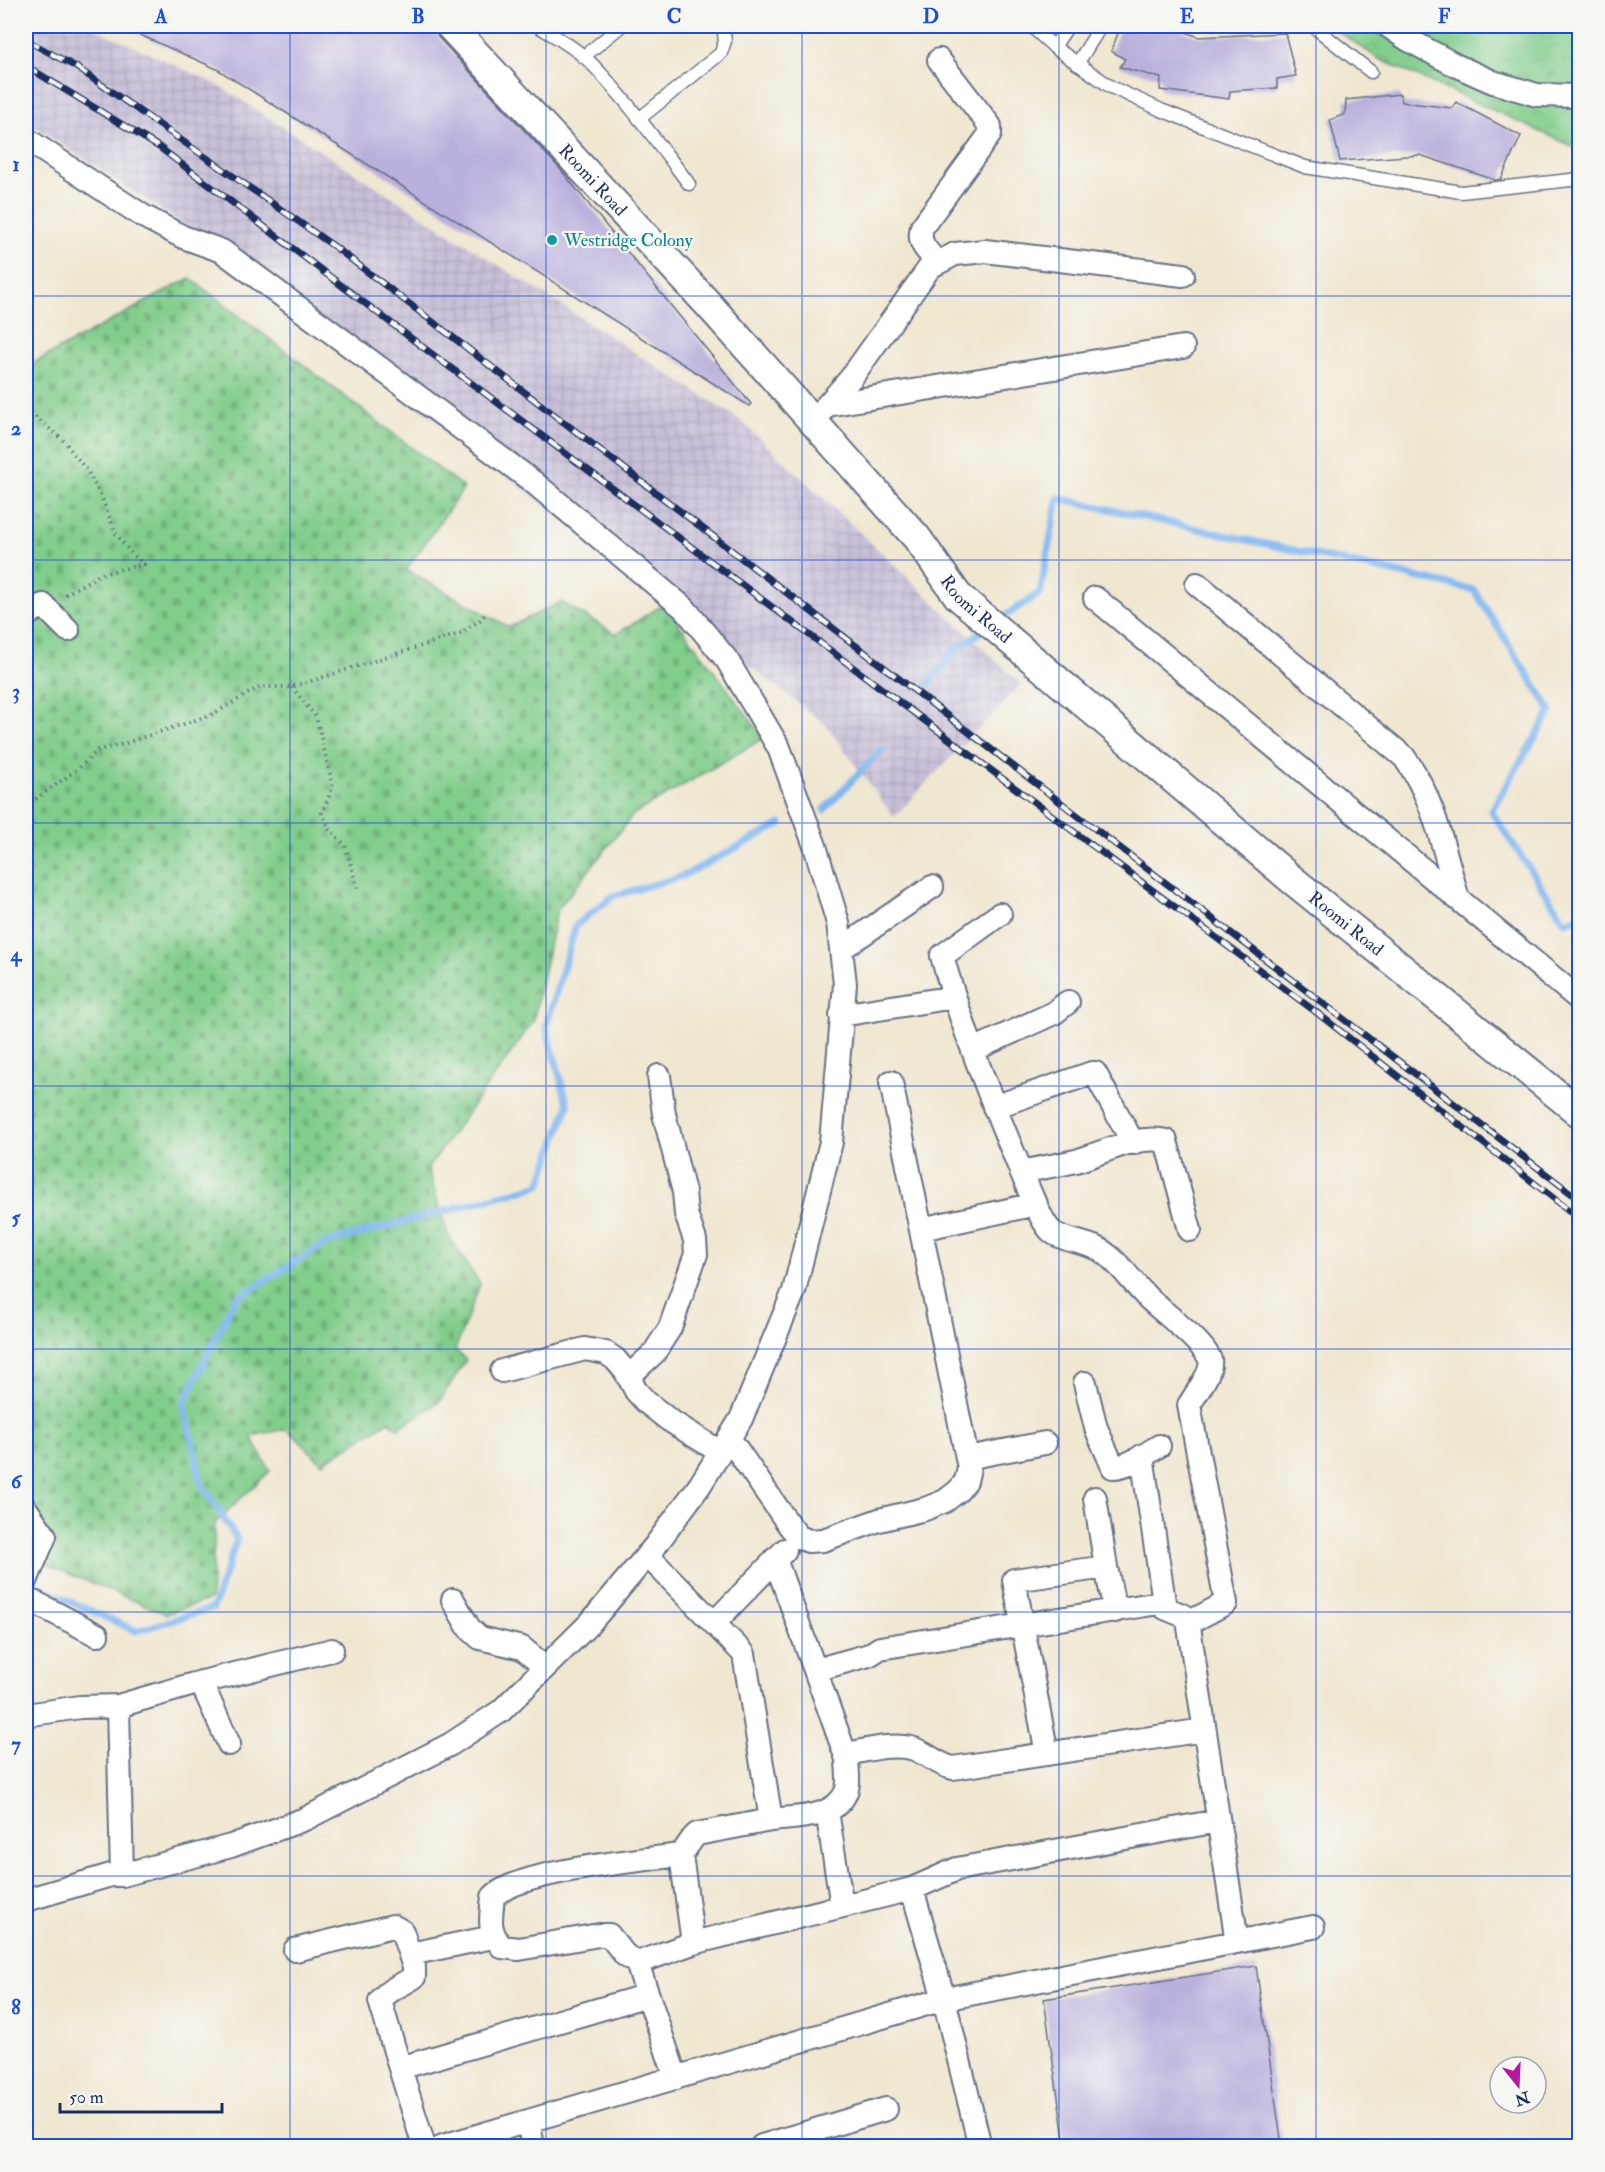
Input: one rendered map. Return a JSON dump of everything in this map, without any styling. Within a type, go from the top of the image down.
[{"type":"street","name":"Roomi Road","points":[[450,26],[708,304],[820,413],[917,538],[958,596],[1290,878],[1580,1113]]},
{"type":"street","points":[[1388,26],[1457,66],[1493,82],[1538,95],[1580,96]]},
{"type":"street","points":[[938,263],[922,246],[919,236],[922,227],[990,134],[990,126],[939,60]]},
{"type":"street","points":[[26,139],[143,216],[183,237],[222,251],[531,481],[685,609],[727,660],[779,748],[815,846],[838,923],[845,984],[831,1142],[794,1291],[741,1419],[700,1485],[647,1555],[590,1623],[501,1711],[451,1744],[305,1820],[231,1846],[122,1875],[111,1875],[26,1900]]},
{"type":"street","points":[[820,413],[851,378],[930,267],[955,254],[985,251],[1183,275]]},
{"type":"street","points":[[820,413],[1183,347]]},
{"type":"street","points":[[1197,584],[1404,757],[1417,775],[1431,808],[1458,899]]},
{"type":"street","points":[[1095,598],[1580,1000]]},
{"type":"street","points":[[34,610],[68,630]]},
{"type":"street","points":[[841,949],[932,887]]},
{"type":"street","points":[[1000,914],[942,956],[954,998],[994,1107],[1044,1222],[1052,1232],[1101,1250],[1126,1272],[1145,1295],[1195,1340],[1210,1360],[1210,1371],[1189,1405],[1226,1603],[1194,1620],[1189,1628],[1237,1942]]},
{"type":"street","points":[[841,1016],[954,998]]},
{"type":"street","points":[[973,1050],[1054,1013],[1068,1002]]},
{"type":"street","points":[[994,1107],[1095,1073],[1133,1143]]},
{"type":"street","points":[[628,1377],[654,1353],[670,1328],[696,1254],[695,1240],[686,1214],[684,1192],[664,1114],[659,1076]]},
{"type":"street","points":[[502,1371],[585,1349],[606,1353],[615,1359],[646,1402],[669,1420],[724,1445],[798,1536],[808,1541],[823,1540],[879,1520],[925,1509],[945,1501],[966,1481],[969,1468],[891,1082]]},
{"type":"street","points":[[1021,1172],[1075,1161],[1133,1143],[1157,1139],[1166,1141],[1190,1230]]},
{"type":"street","points":[[921,1229],[1036,1204]]},
{"type":"street","points":[[1085,1383],[1096,1428],[1113,1467],[1118,1467],[1150,1451],[1165,1608],[1194,1620]]},
{"type":"street","points":[[967,1458],[1045,1443]]},
{"type":"street","points":[[1095,1498],[1115,1611]]},
{"type":"street","points":[[26,1509],[45,1536],[26,1581]]},
{"type":"street","points":[[714,1623],[798,1536]]},
{"type":"street","points":[[647,1555],[744,1654],[771,1820]]},
{"type":"street","points":[[693,1943],[681,1855],[693,1838],[698,1834],[827,1811],[847,1791],[846,1754],[775,1559]]},
{"type":"street","points":[[1047,1754],[1014,1580],[1106,1567]]},
{"type":"street","points":[[26,1600],[97,1635]]},
{"type":"street","points":[[453,1600],[469,1628],[480,1638],[522,1648],[545,1667]]},
{"type":"street","points":[[815,1670],[869,1655],[880,1648],[1165,1602]]},
{"type":"street","points":[[26,1715],[81,1707],[118,1706],[201,1682],[332,1650]]},
{"type":"street","points":[[201,1682],[230,1744]]},
{"type":"street","points":[[118,1706],[122,1875]]},
{"type":"street","points":[[846,1754],[894,1746],[912,1749],[941,1766],[952,1768],[1204,1730]]},
{"type":"street","points":[[827,1811],[842,1906]]},
{"type":"street","points":[[637,1963],[693,1943],[912,1889],[957,1869],[1218,1821]]},
{"type":"street","points":[[676,2078],[637,1963],[625,1955],[609,1935],[519,1949],[501,1947],[493,1937],[491,1928],[493,1897],[509,1885],[581,1868],[681,1855]]},
{"type":"street","points":[[912,1889],[944,2000],[980,2146]]},
{"type":"street","points":[[295,1950],[393,1926],[402,1931],[414,1967],[414,1977],[385,1994],[380,2001],[424,2146]]},
{"type":"street","points":[[443,2146],[944,2000],[1313,1927]]},
{"type":"street","points":[[410,1954],[493,1937]]},
{"type":"street","points":[[400,2068],[648,1995]]},
{"type":"street","points":[[762,2146],[886,2109]]},
{"type":"street","points":[[528,2122],[533,2146]]},
{"type":"lane","points":[[538,26],[565,42],[583,57],[639,119],[689,184]]},
{"type":"lane","points":[[583,57],[621,26]]},
{"type":"lane","points":[[639,119],[721,53],[725,40],[723,26]]},
{"type":"lane","points":[[1031,26],[1077,64],[1111,87],[1305,167],[1461,192],[1580,179]]},
{"type":"lane","points":[[1054,46],[1068,26]]},
{"type":"lane","points":[[1077,64],[1101,26]]},
{"type":"lane","points":[[1314,26],[1371,72]]},
{"type":"path","points":[[26,409],[64,441],[88,472],[102,498],[116,534],[132,554],[144,564],[101,574],[34,610]]},
{"type":"path","points":[[26,806],[79,768],[98,750],[211,715],[260,687],[291,687],[462,633],[470,625],[482,620],[485,614]]},
{"type":"path","points":[[291,687],[316,717],[333,787],[322,813],[329,829],[345,845],[358,888]]},
{"type":"shaded area","points":[[26,26],[89,26],[216,84],[740,420],[1021,684],[894,817],[826,725],[189,228],[26,121]]},
{"type":"green space","points":[[1330,26],[1579,26],[1579,149],[1379,59]]},
{"type":"green space","points":[[190,278],[464,488],[406,570],[509,627],[561,602],[616,634],[664,604],[764,738],[634,814],[557,910],[533,1022],[428,1168],[448,1235],[480,1284],[455,1350],[466,1360],[439,1402],[398,1428],[389,1421],[322,1463],[287,1429],[251,1436],[270,1471],[215,1523],[211,1599],[166,1614],[50,1566],[26,1542],[26,367]]},
{"type":"building","name":"Westridge Colony","points":[[120,26],[434,26],[438,37],[560,169],[751,404],[749,406],[217,69]]},
{"type":"building","points":[[1121,26],[1169,26],[1199,37],[1285,33],[1296,76],[1277,79],[1277,88],[1230,91],[1229,99],[1160,90],[1161,78],[1120,67],[1125,59],[1111,51]]},
{"type":"building","points":[[1400,94],[1402,102],[1452,108],[1456,102],[1521,136],[1501,179],[1495,180],[1420,155],[1340,161],[1330,120],[1345,114],[1346,100]]},
{"type":"building","points":[[1256,1966],[1282,2146],[1065,2146],[1044,1999]]},
{"type":"waterway","points":[[997,621],[1040,593],[1058,498],[1474,590],[1551,711],[1491,811],[1565,922],[1580,917]]},
{"type":"waterway","points":[[928,685],[954,650],[985,629]]},
{"type":"waterway","points":[[824,810],[881,750]]},
{"type":"waterway","points":[[29,1583],[136,1631],[213,1608],[237,1539],[201,1483],[184,1403],[235,1299],[326,1243],[540,1185],[568,1106],[546,1026],[576,925],[613,896],[683,876],[781,824]]},
{"type":"railway","points":[[26,40],[76,67],[335,247],[1580,1200]]},
{"type":"railway","points":[[26,66],[159,147],[420,345],[1316,1012],[1580,1219]]},
{"type":"place","name":"Westridge Colony","points":[[552,240]]}]
